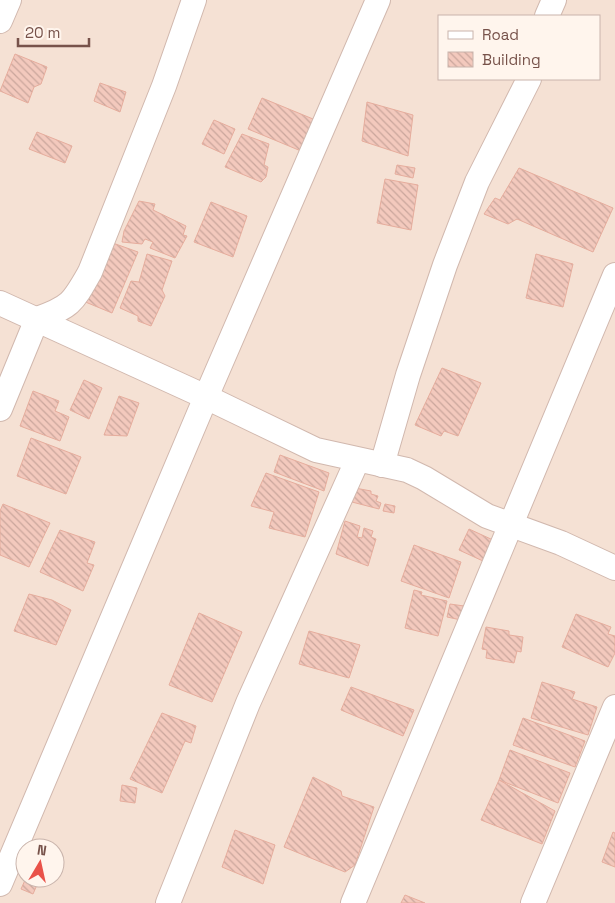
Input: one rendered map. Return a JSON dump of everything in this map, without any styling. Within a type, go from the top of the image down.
[{"type":"street","points":[[0,21],[9,0]]},
{"type":"street","points":[[0,409],[37,319],[62,310],[76,295],[90,272],[164,86],[194,0]]},
{"type":"street","points":[[0,884],[206,397],[378,0]]},
{"type":"street","points":[[547,15],[554,0]]},
{"type":"street","points":[[382,464],[408,376],[473,191],[528,80]]},
{"type":"street","points":[[353,903],[615,275]]},
{"type":"street","points":[[0,303],[206,397],[316,450],[357,461],[407,470],[424,478],[487,516],[561,543],[615,568]]},
{"type":"street","points":[[168,903],[248,703],[357,461]]},
{"type":"street","points":[[533,903],[615,707]]},
{"type":"shaded area","points":[[0,0],[615,0],[615,903],[0,903]]},
{"type":"building","points":[[15,54],[47,67],[41,84],[34,87],[28,103],[0,91]]},
{"type":"building","points":[[100,83],[126,92],[120,112],[94,101]]},
{"type":"building","points":[[262,98],[313,119],[311,135],[301,151],[248,129]]},
{"type":"building","points":[[367,102],[413,115],[408,156],[362,141]]},
{"type":"building","points":[[214,120],[235,129],[224,154],[202,144]]},
{"type":"building","points":[[37,132],[72,146],[65,163],[29,149]]},
{"type":"building","points":[[242,134],[269,144],[264,165],[268,167],[266,177],[261,182],[225,167]]},
{"type":"building","points":[[397,165],[415,168],[413,178],[395,174]]},
{"type":"building","points":[[519,168],[613,208],[593,252],[517,219],[508,224],[484,214],[495,198],[500,200]]},
{"type":"building","points":[[385,179],[418,185],[411,230],[377,223]]},
{"type":"building","points":[[139,201],[155,204],[153,210],[186,226],[183,235],[187,236],[175,258],[150,248],[153,242],[145,239],[142,244],[122,242],[124,231]]},
{"type":"building","points":[[211,202],[247,216],[233,257],[194,242]]},
{"type":"building","points":[[110,242],[138,252],[112,313],[83,301]]},
{"type":"building","points":[[147,254],[172,261],[162,290],[165,296],[151,326],[138,321],[138,316],[120,308],[131,281],[139,282]]},
{"type":"building","points":[[536,254],[573,264],[563,307],[526,298]]},
{"type":"building","points":[[442,368],[481,383],[458,436],[444,431],[441,436],[415,425]]},
{"type":"building","points":[[84,380],[102,388],[89,419],[70,410]]},
{"type":"building","points":[[33,391],[59,401],[55,411],[69,417],[60,441],[20,426]]},
{"type":"building","points":[[119,396],[139,403],[127,436],[104,435]]},
{"type":"building","points":[[31,438],[81,457],[66,494],[17,476]]},
{"type":"building","points":[[280,455],[329,473],[324,491],[274,472]]},
{"type":"building","points":[[266,473],[319,492],[305,537],[269,528],[274,512],[251,506]]},
{"type":"building","points":[[355,488],[371,491],[371,494],[378,496],[376,501],[381,503],[379,509],[352,502]]},
{"type":"building","points":[[3,504],[50,523],[29,567],[0,555],[0,511]]},
{"type":"building","points":[[385,504],[395,506],[394,513],[383,511]]},
{"type":"building","points":[[345,521],[360,526],[357,537],[362,538],[364,528],[373,531],[371,537],[376,539],[368,566],[336,554]]},
{"type":"building","points":[[469,529],[493,540],[483,561],[459,550]]},
{"type":"building","points":[[60,530],[95,542],[87,563],[94,565],[83,591],[40,572]]},
{"type":"building","points":[[414,545],[461,562],[449,598],[401,581]]},
{"type":"building","points":[[414,590],[422,592],[421,595],[447,601],[438,636],[405,628]]},
{"type":"building","points":[[29,594],[52,600],[71,610],[56,645],[14,631]]},
{"type":"building","points":[[450,604],[464,606],[461,620],[447,617]]},
{"type":"building","points":[[199,613],[242,632],[212,702],[169,685]]},
{"type":"building","points":[[576,614],[611,627],[608,634],[615,636],[615,653],[608,667],[562,647]]},
{"type":"building","points":[[486,627],[509,631],[509,635],[523,637],[521,652],[517,651],[514,663],[486,658],[487,650],[482,649]]},
{"type":"building","points":[[309,631],[360,645],[349,678],[299,664]]},
{"type":"building","points":[[542,682],[575,692],[572,699],[597,707],[588,735],[531,718]]},
{"type":"building","points":[[351,687],[414,710],[403,736],[341,710]]},
{"type":"building","points":[[162,713],[196,726],[191,743],[185,741],[162,793],[130,779]]},
{"type":"building","points":[[523,718],[585,741],[575,767],[513,745]]},
{"type":"building","points":[[510,750],[570,773],[558,803],[499,780]]},
{"type":"building","points":[[313,777],[341,791],[342,796],[374,807],[355,865],[345,872],[284,847]]},
{"type":"building","points":[[499,780],[555,811],[542,844],[481,820]]},
{"type":"building","points":[[122,785],[137,788],[135,803],[120,801]]},
{"type":"building","points":[[235,830],[275,845],[263,884],[222,867]]},
{"type":"building","points":[[613,832],[615,833],[615,867],[602,862]]},
{"type":"building","points":[[21,888],[36,888],[33,894]]},
{"type":"building","points":[[405,895],[425,903],[401,903]]}]
